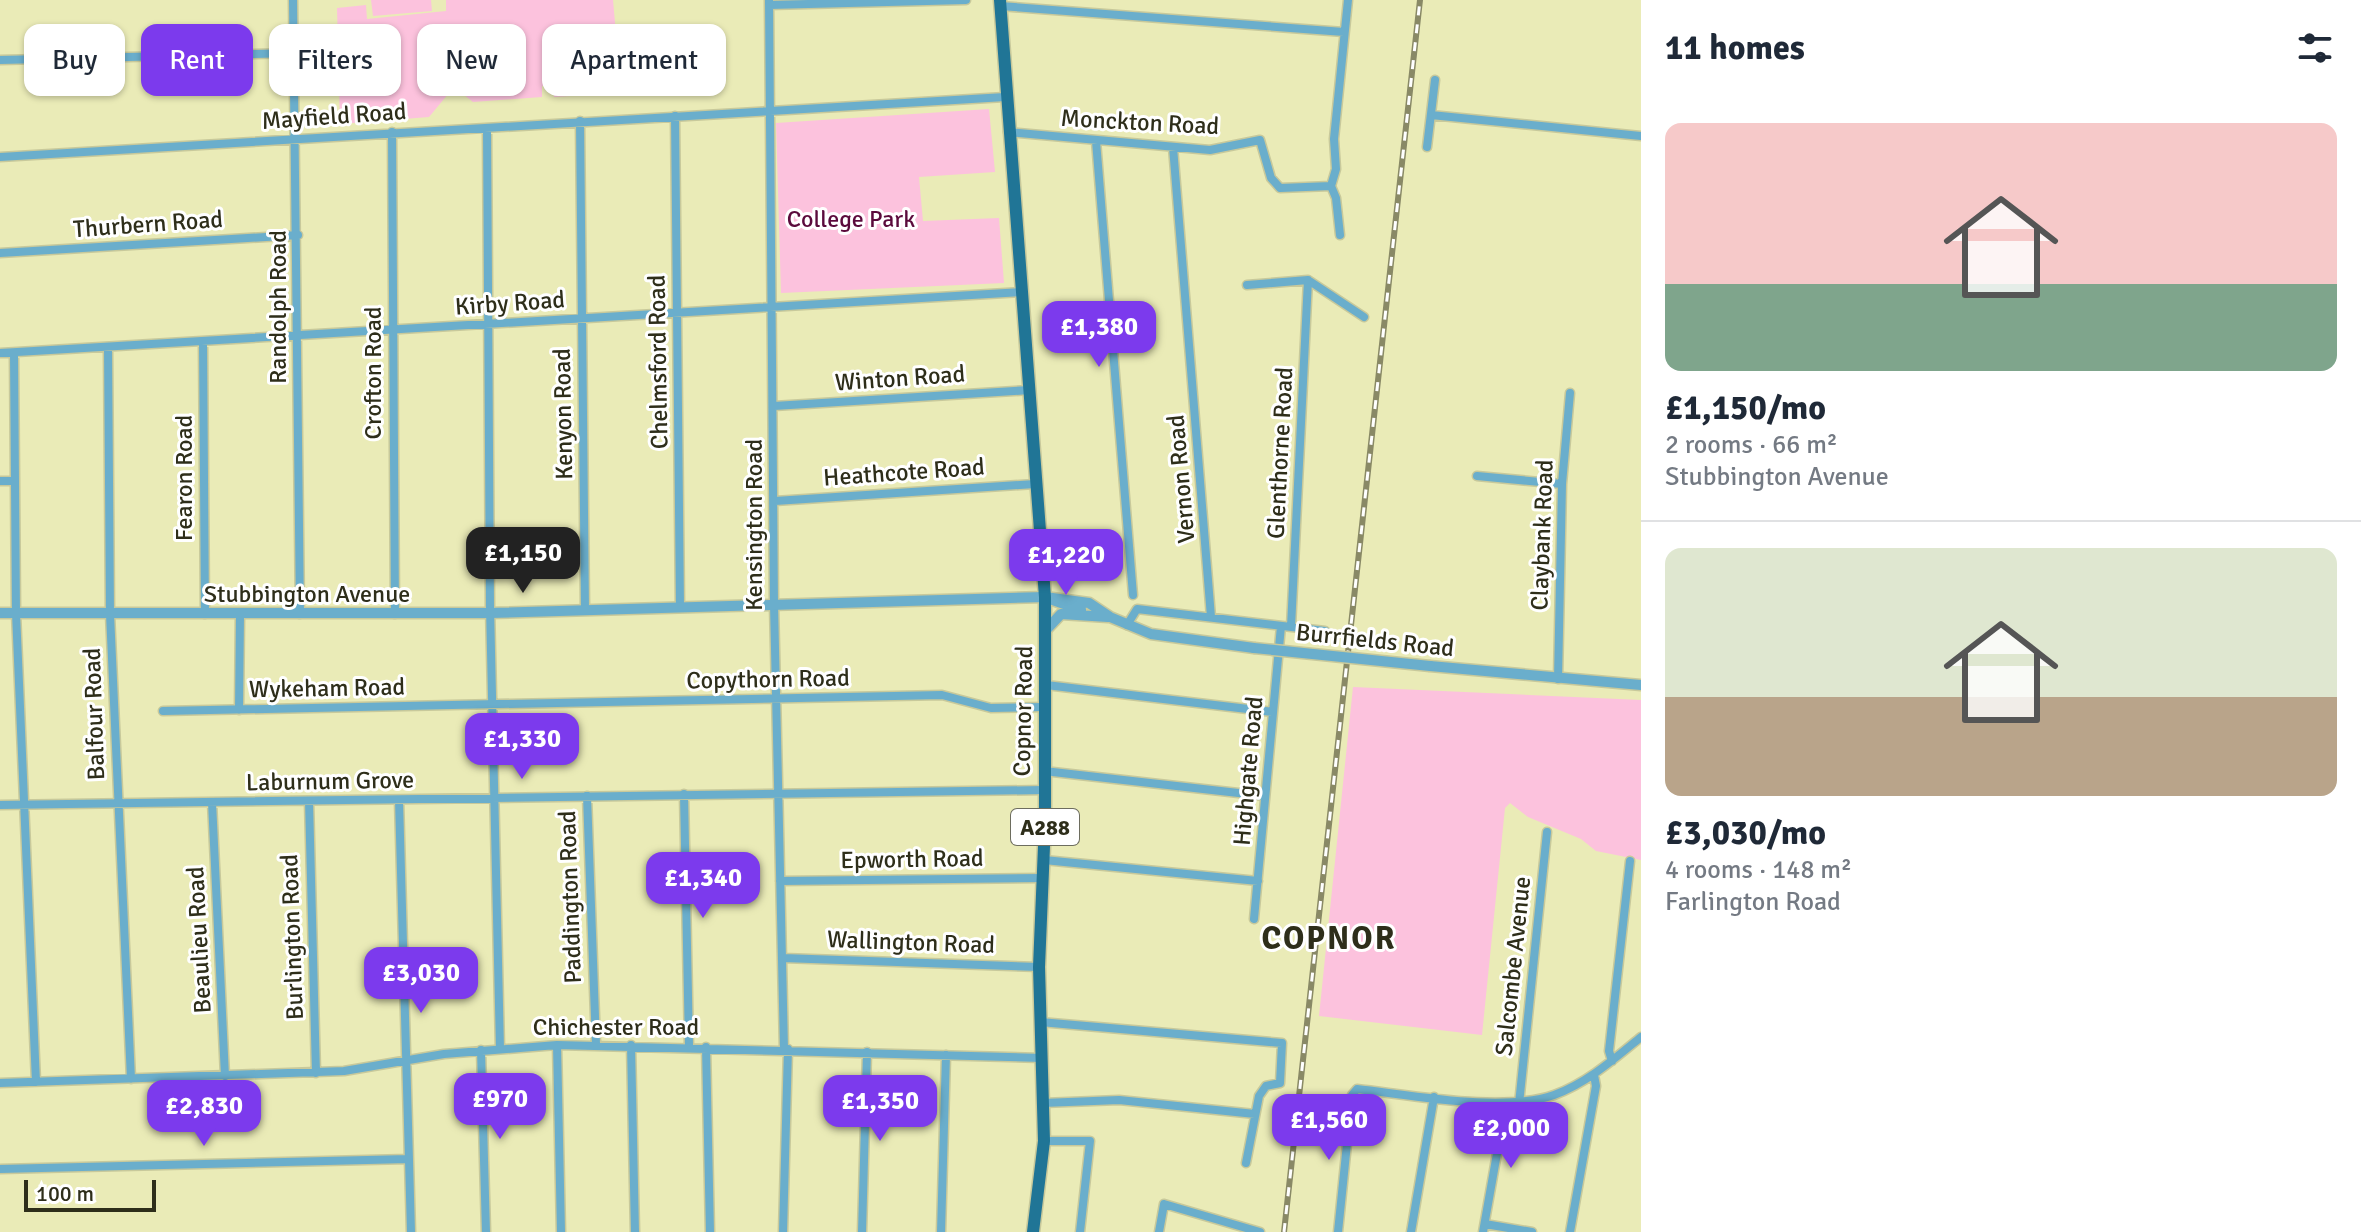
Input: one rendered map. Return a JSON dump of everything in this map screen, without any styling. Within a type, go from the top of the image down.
[{"type":"main road","name":"Copnor Road","points":[[1000,3],[1046,630],[1044,860],[1039,967],[1044,1141],[1033,1232]]},
{"type":"street","name":"Randolph Road","points":[[293,0],[294,24]]},
{"type":"street","points":[[769,2],[966,0]]},
{"type":"street","points":[[1340,235],[1336,198],[1331,186],[1336,169],[1334,139],[1348,0]]},
{"type":"street","name":"Kensington Road","points":[[769,2],[774,604],[786,1049],[783,1232]]},
{"type":"street","points":[[1000,3],[1344,32]]},
{"type":"street","points":[[0,60],[269,54]]},
{"type":"street","points":[[1427,147],[1435,80]]},
{"type":"street","name":"Randolph Road","points":[[296,96],[300,614]]},
{"type":"street","name":"Mayfield Road","points":[[0,157],[1005,97]]},
{"type":"street","points":[[1431,115],[1641,136]]},
{"type":"street","name":"Chelmsford Road","points":[[675,116],[680,607]]},
{"type":"street","name":"Kenyon Road","points":[[580,121],[585,610]]},
{"type":"street","points":[[487,128],[490,613],[500,1049]]},
{"type":"street","name":"Crofton Road","points":[[392,132],[395,614]]},
{"type":"street","name":"Monckton Road","points":[[1008,132],[1218,150],[1260,140],[1271,178],[1280,188],[1331,186]]},
{"type":"street","points":[[1096,141],[1133,595]]},
{"type":"street","name":"Vernon Road","points":[[1173,147],[1211,617]]},
{"type":"street","name":"Thurbern Road","points":[[0,253],[298,235]]},
{"type":"street","points":[[1247,285],[1308,280],[1364,317]]},
{"type":"street","name":"Glenthorne Road","points":[[1291,627],[1308,280]]},
{"type":"street","name":"Kirby Road","points":[[0,353],[1022,292]]},
{"type":"street","name":"Fearon Road","points":[[203,341],[205,614]]},
{"type":"street","name":"Balfour Road","points":[[108,347],[110,614],[131,1079]]},
{"type":"street","points":[[14,353],[16,613],[36,1082]]},
{"type":"street","name":"Winton Road","points":[[774,406],[1030,390]]},
{"type":"street","name":"Claybank Road","points":[[1558,679],[1562,484],[1570,393]]},
{"type":"street","points":[[1477,476],[1562,484]]},
{"type":"street","points":[[0,481],[15,481]]},
{"type":"street","name":"Heathcote Road","points":[[775,501],[1035,484]]},
{"type":"street","name":"Stubbington Avenue","points":[[0,613],[490,613],[1045,597]]},
{"type":"street","name":"Burrfields Road","points":[[1045,597],[1089,603],[1127,625],[1170,637],[1430,666],[1641,685]]},
{"type":"street","points":[[1127,625],[1137,609],[1325,631]]},
{"type":"street","points":[[239,710],[240,614]]},
{"type":"street","name":"Burrfields Road","points":[[1046,630],[1061,614],[1110,617]]},
{"type":"street","name":"Highgate Road","points":[[1254,919],[1281,626]]},
{"type":"street","points":[[1046,685],[1273,712]]},
{"type":"street","name":"Copythorn Road","points":[[492,705],[942,695],[991,708],[1044,707]]},
{"type":"street","name":"Wykeham Road","points":[[163,711],[492,705]]},
{"type":"street","points":[[1044,771],[1265,796]]},
{"type":"street","name":"Laburnum Grove","points":[[0,805],[1044,790]]},
{"type":"street","points":[[684,794],[689,1046]]},
{"type":"street","name":"Paddington Road","points":[[587,796],[596,1044]]},
{"type":"street","points":[[399,800],[411,1232]]},
{"type":"street","name":"Burlington Road","points":[[309,801],[316,1073]]},
{"type":"street","name":"Beaulieu Road","points":[[212,802],[225,1076]]},
{"type":"street","name":"Salcombe Avenue","points":[[1519,1104],[1547,832]]},
{"type":"street","points":[[1044,860],[1258,881]]},
{"type":"street","points":[[1612,1061],[1609,1051],[1630,861]]},
{"type":"street","name":"Epworth Road","points":[[780,881],[1043,878]]},
{"type":"street","name":"Wallington Road","points":[[783,958],[1039,967]]},
{"type":"street","points":[[1040,1022],[1279,1041],[1283,1046],[1280,1083],[1261,1090],[1246,1163]]},
{"type":"street","points":[[1338,1232],[1352,1095],[1357,1089],[1519,1104],[1564,1091],[1594,1075],[1641,1037]]},
{"type":"street","name":"Chichester Road","points":[[0,1083],[316,1073],[481,1050],[596,1044],[1042,1058]]},
{"type":"street","points":[[557,1045],[561,1232]]},
{"type":"street","points":[[631,1045],[635,1232]]},
{"type":"street","points":[[706,1047],[710,1232]]},
{"type":"street","points":[[481,1050],[486,1232]]},
{"type":"street","points":[[862,1232],[867,1052]]},
{"type":"street","points":[[941,1232],[946,1055]]},
{"type":"street","points":[[1570,1232],[1596,1086],[1594,1075]]},
{"type":"street","points":[[1411,1232],[1434,1097]]},
{"type":"street","points":[[1043,1103],[1119,1100],[1255,1114]]},
{"type":"street","points":[[1506,1103],[1484,1228],[1532,1232]]},
{"type":"street","points":[[1044,1141],[1090,1141],[1080,1232]]},
{"type":"street","points":[[0,1169],[408,1159]]},
{"type":"street","points":[[1159,1232],[1164,1204],[1233,1228],[1260,1232]]},
{"type":"green space","points":[[371,0],[431,0],[432,11],[373,16]]},
{"type":"green space","points":[[446,0],[613,0],[615,24],[542,24],[542,97],[473,102],[465,96],[526,96],[526,24],[417,24],[417,96],[446,96],[429,117],[340,124],[339,96],[401,96],[401,24],[337,24],[337,8],[366,5],[367,19],[446,11]]},
{"type":"green space","name":"College Park","points":[[989,109],[995,172],[919,177],[923,221],[999,218],[1004,283],[781,293],[776,123]]},
{"type":"green space","points":[[1353,687],[1641,700],[1641,860],[1596,851],[1581,839],[1528,817],[1510,803],[1505,808],[1482,1035],[1319,1016]]},
{"type":"railway","points":[[1284,1232],[1420,0]]},
{"type":"district","name":"COPNOR","points":[[1329,938]]}]
